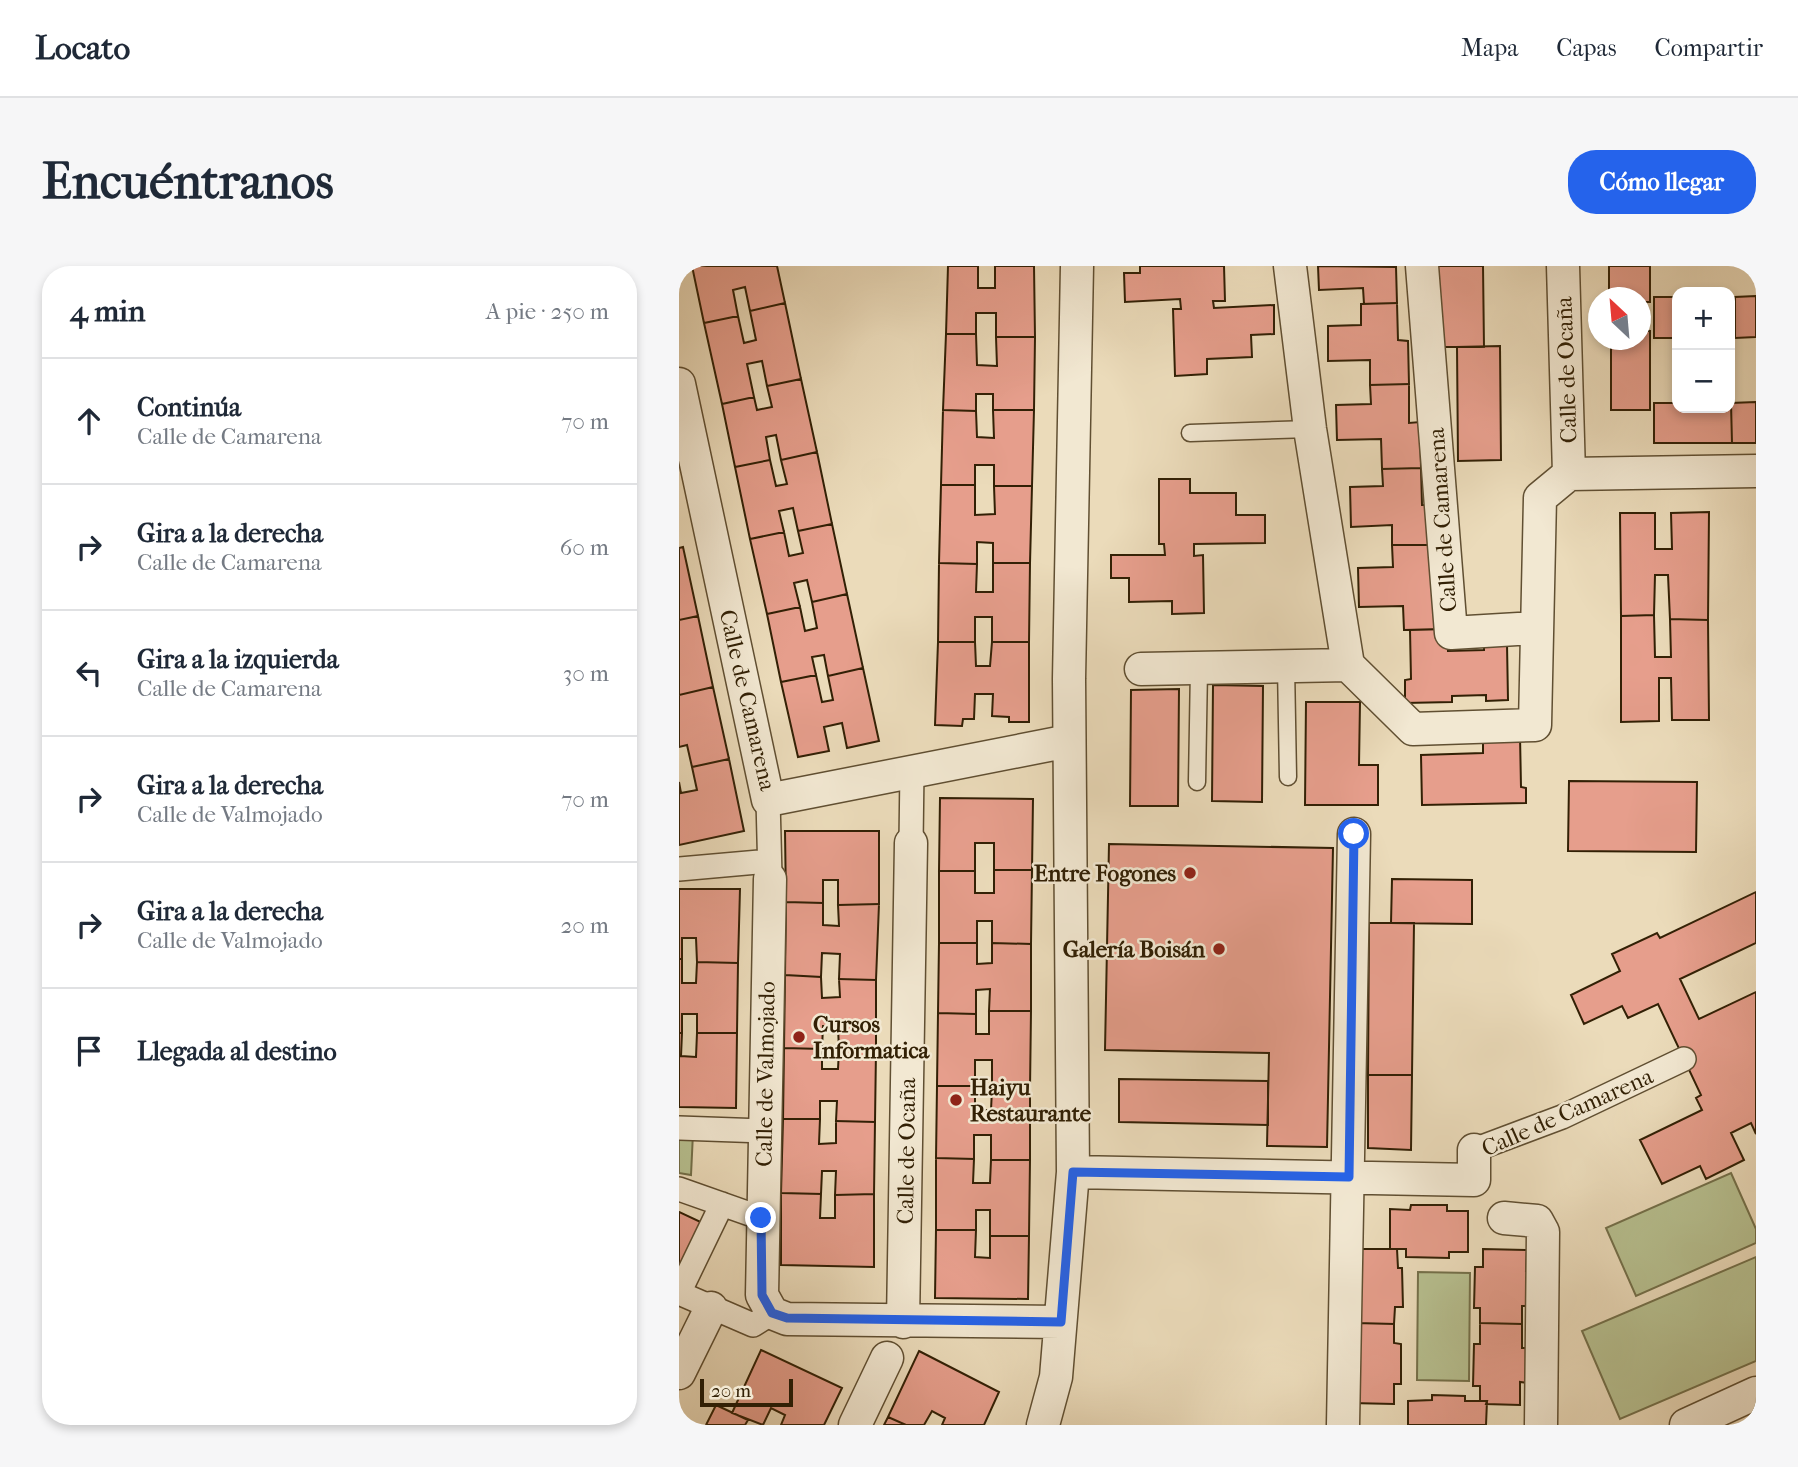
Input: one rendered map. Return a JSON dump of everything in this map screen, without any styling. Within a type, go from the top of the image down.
[{"type":"street","points":[[1043,1425],[1056,1377],[1073,1172],[1069,741],[1077,266]]},
{"type":"street","points":[[1290,266],[1310,429],[1348,665],[1413,729],[1535,724],[1535,628]]},
{"type":"street","name":"Calle de Camarena","points":[[1422,266],[1451,633],[1535,628]]},
{"type":"street","name":"Calle de Ocaña","points":[[1563,266],[1569,474]]},
{"type":"street","name":"Calle de Camarena","points":[[679,384],[768,800],[1069,741]]},
{"type":"street","name":"Calle de Ocaña","points":[[1535,628],[1540,498],[1569,474],[1756,471]]},
{"type":"street","points":[[1140,669],[1348,665]]},
{"type":"street","name":"Calle de Ocaña","points":[[903,1322],[912,770]]},
{"type":"street","points":[[679,869],[770,870],[768,800]]},
{"type":"street","points":[[1343,1425],[1354,834]]},
{"type":"street","name":"Calle de Valmojado","points":[[770,870],[761,1218],[762,1295],[772,1313]]},
{"type":"street","name":"Calle de Camarena","points":[[1073,1172],[1474,1180],[1474,1150],[1562,1117],[1684,1059]]},
{"type":"street","points":[[679,1128],[764,1131]]},
{"type":"street","points":[[679,1189],[761,1218]]},
{"type":"street","points":[[722,1204],[679,1293],[753,1325],[772,1313],[787,1318],[903,1322],[1061,1322]]},
{"type":"street","points":[[1504,1219],[1537,1221],[1543,1232],[1541,1425]]},
{"type":"street","points":[[679,1373],[711,1308]]},
{"type":"street","points":[[855,1425],[887,1358]]},
{"type":"street","points":[[1686,1425],[1756,1393]]},
{"type":"lane","points":[[1190,433],[1310,429]]},
{"type":"lane","points":[[1286,666],[1287,777]]},
{"type":"lane","points":[[1197,782],[1199,668]]},
{"type":"green space","points":[[679,1133],[693,1133],[691,1175],[679,1173]]},
{"type":"green space","points":[[1731,1173],[1756,1229],[1756,1243],[1636,1296],[1606,1228]]},
{"type":"green space","points":[[1756,1257],[1756,1361],[1620,1419],[1582,1331]]},
{"type":"green space","points":[[1418,1272],[1470,1273],[1469,1381],[1417,1380]]},
{"type":"building","points":[[692,266],[777,266],[785,303],[750,311],[745,287],[733,290],[738,316],[704,323]]},
{"type":"building","points":[[948,266],[978,266],[978,288],[995,288],[995,266],[1034,266],[1035,337],[996,337],[996,313],[976,313],[976,334],[946,334]]},
{"type":"building","points":[[1140,266],[1224,266],[1225,301],[1213,301],[1214,308],[1274,305],[1274,334],[1251,335],[1252,357],[1207,359],[1207,374],[1175,376],[1173,309],[1181,309],[1180,299],[1125,302],[1124,273],[1140,273]]},
{"type":"building","points":[[1318,266],[1396,267],[1397,303],[1364,304],[1363,288],[1319,290]]},
{"type":"building","points":[[1436,266],[1483,266],[1484,347],[1437,347]]},
{"type":"building","points":[[1609,266],[1650,266],[1650,287],[1609,287]]},
{"type":"building","points":[[1756,296],[1756,337],[1735,338],[1735,297]]},
{"type":"building","points":[[1654,297],[1672,297],[1672,338],[1654,338]]},
{"type":"building","points":[[785,303],[801,379],[767,386],[762,361],[747,364],[754,397],[722,404],[704,323],[738,316],[744,343],[756,340],[750,311]]},
{"type":"building","points":[[1397,303],[1398,340],[1408,341],[1409,384],[1370,385],[1370,360],[1328,361],[1328,326],[1361,325],[1361,304]]},
{"type":"building","points":[[946,334],[976,334],[977,365],[997,366],[996,337],[1035,337],[1034,410],[993,410],[993,394],[976,394],[976,411],[943,410]]},
{"type":"building","points":[[1500,346],[1501,460],[1458,461],[1457,347]]},
{"type":"building","points":[[1611,350],[1650,350],[1650,410],[1611,410]]},
{"type":"building","points":[[801,379],[817,452],[781,460],[776,435],[766,437],[770,460],[735,467],[722,404],[754,397],[757,410],[772,407],[767,386]]},
{"type":"building","points":[[1409,384],[1409,423],[1420,422],[1421,468],[1382,469],[1381,439],[1337,440],[1336,405],[1371,404],[1370,385]]},
{"type":"building","points":[[1756,402],[1756,443],[1732,443],[1731,413],[1735,413],[1735,403]]},
{"type":"building","points":[[1654,403],[1672,403],[1672,413],[1731,413],[1732,443],[1654,443]]},
{"type":"building","points":[[943,410],[976,411],[977,437],[994,438],[993,410],[1034,410],[1032,486],[994,486],[994,465],[975,465],[975,485],[941,485]]},
{"type":"building","points":[[817,452],[832,524],[798,531],[793,508],[779,511],[784,532],[750,539],[735,467],[770,460],[776,486],[787,484],[781,460]]},
{"type":"building","points":[[1421,468],[1422,505],[1429,505],[1430,545],[1392,545],[1392,525],[1351,527],[1350,487],[1383,486],[1382,469]]},
{"type":"building","points":[[1159,479],[1190,479],[1190,493],[1236,493],[1236,515],[1265,515],[1265,543],[1194,544],[1194,556],[1203,555],[1204,613],[1172,614],[1172,601],[1129,602],[1129,578],[1111,578],[1111,555],[1165,555],[1164,544],[1159,544]]},
{"type":"building","points":[[941,485],[975,485],[975,515],[995,514],[994,486],[1032,486],[1030,563],[993,563],[993,543],[977,542],[977,564],[939,563]]},
{"type":"building","points":[[1709,512],[1708,620],[1670,619],[1668,575],[1655,575],[1654,615],[1621,616],[1620,513],[1655,513],[1655,549],[1672,549],[1671,513]]},
{"type":"building","points":[[832,524],[847,594],[812,602],[807,580],[794,583],[800,607],[767,614],[750,539],[784,532],[789,556],[803,553],[798,531]]},
{"type":"building","points":[[1392,545],[1430,545],[1432,588],[1441,588],[1442,629],[1404,630],[1403,606],[1359,607],[1358,568],[1393,567]]},
{"type":"building","points":[[683,547],[698,616],[679,620],[679,548]]},
{"type":"building","points":[[939,563],[977,564],[976,592],[993,592],[993,563],[1030,563],[1029,642],[992,642],[992,617],[975,617],[975,642],[938,642]]},
{"type":"building","points":[[847,594],[863,668],[828,676],[824,655],[812,657],[816,675],[781,682],[767,614],[800,607],[805,631],[817,628],[812,602]]},
{"type":"building","points":[[1654,615],[1655,657],[1671,657],[1670,619],[1708,620],[1709,720],[1672,720],[1671,678],[1659,678],[1659,721],[1621,722],[1621,616]]},
{"type":"building","points":[[698,616],[713,687],[679,695],[679,620]]},
{"type":"building","points":[[1447,629],[1448,651],[1484,650],[1484,645],[1507,644],[1508,700],[1486,701],[1486,695],[1452,696],[1452,702],[1405,703],[1405,680],[1411,679],[1410,630]]},
{"type":"building","points":[[938,642],[975,642],[976,666],[990,666],[992,642],[1029,642],[1029,722],[1009,722],[1009,717],[992,716],[993,694],[975,694],[974,719],[963,719],[962,726],[935,725]]},
{"type":"building","points":[[863,668],[879,741],[847,748],[842,723],[824,727],[829,751],[798,757],[781,682],[816,675],[822,702],[833,700],[828,676]]},
{"type":"building","points":[[1213,685],[1263,686],[1262,802],[1212,801]]},
{"type":"building","points":[[713,687],[729,759],[692,767],[687,745],[679,747],[679,695]]},
{"type":"building","points":[[1179,689],[1178,806],[1130,806],[1131,690]]},
{"type":"building","points":[[1306,702],[1360,702],[1359,765],[1378,765],[1378,805],[1305,805]]},
{"type":"building","points":[[1520,736],[1521,787],[1526,788],[1526,803],[1422,805],[1421,755],[1483,753],[1483,737]]},
{"type":"building","points":[[729,759],[744,831],[679,845],[679,782],[681,793],[697,790],[692,767]]},
{"type":"building","points":[[1569,781],[1697,782],[1696,852],[1568,851]]},
{"type":"building","points":[[940,798],[1033,799],[1032,870],[994,870],[994,843],[975,843],[975,871],[939,871]]},
{"type":"building","points":[[785,831],[879,831],[879,904],[838,905],[838,880],[823,880],[823,903],[786,902]]},
{"type":"building","name":"Galería Boisán","points":[[1109,844],[1333,848],[1327,1147],[1267,1146],[1269,1053],[1105,1050]]},
{"type":"building","points":[[994,870],[1032,870],[1031,944],[992,943],[992,921],[977,921],[977,943],[939,943],[939,871],[975,871],[975,893],[994,893]]},
{"type":"building","points":[[1392,879],[1472,880],[1472,924],[1391,923]]},
{"type":"building","points":[[679,889],[740,889],[738,963],[697,962],[696,938],[682,938],[682,959],[679,959]]},
{"type":"building","points":[[1756,892],[1756,943],[1680,979],[1699,1019],[1756,992],[1756,1134],[1751,1123],[1731,1133],[1744,1160],[1706,1179],[1700,1166],[1662,1184],[1640,1140],[1702,1110],[1696,1098],[1701,1095],[1658,1004],[1628,1018],[1622,1006],[1584,1024],[1571,995],[1620,971],[1612,954],[1657,933],[1660,938]]},
{"type":"building","points":[[786,902],[823,903],[823,925],[839,926],[838,905],[879,904],[876,980],[839,979],[840,954],[822,953],[821,977],[785,975]]},
{"type":"building","points":[[1369,923],[1414,923],[1412,1075],[1368,1075]]},
{"type":"building","points":[[939,943],[977,943],[977,964],[992,963],[992,943],[1031,944],[1031,1011],[989,1011],[990,989],[976,990],[976,1014],[938,1013]]},
{"type":"building","points":[[679,959],[682,959],[682,983],[696,983],[697,962],[738,963],[737,1033],[697,1033],[697,1014],[682,1014],[682,1033],[679,1033]]},
{"type":"building","points":[[785,975],[821,977],[822,998],[840,997],[839,979],[876,980],[876,1050],[839,1050],[838,1027],[823,1026],[822,1049],[784,1048]]},
{"type":"building","points":[[989,1011],[1031,1011],[1030,1089],[992,1089],[992,1060],[975,1060],[975,1086],[937,1086],[938,1013],[976,1014],[976,1034],[989,1034]]},
{"type":"building","points":[[679,1033],[682,1033],[681,1056],[696,1057],[697,1033],[737,1033],[736,1108],[679,1107]]},
{"type":"building","points":[[784,1048],[822,1049],[822,1069],[838,1069],[839,1050],[876,1050],[875,1122],[836,1121],[837,1101],[820,1101],[820,1119],[783,1119]]},
{"type":"building","points":[[1368,1075],[1412,1075],[1411,1150],[1368,1148]]},
{"type":"building","points":[[1119,1079],[1268,1081],[1268,1125],[1119,1122]]},
{"type":"building","points":[[937,1086],[975,1086],[975,1110],[991,1110],[992,1089],[1030,1089],[1030,1160],[991,1160],[991,1135],[974,1135],[974,1159],[936,1158]]},
{"type":"building","points":[[783,1119],[820,1119],[819,1144],[836,1143],[836,1121],[875,1122],[874,1194],[835,1195],[836,1171],[822,1171],[821,1194],[781,1193]]},
{"type":"building","points":[[936,1158],[974,1159],[973,1183],[990,1183],[991,1160],[1030,1160],[1029,1236],[990,1236],[990,1210],[976,1210],[976,1230],[936,1230]]},
{"type":"building","points":[[781,1193],[821,1194],[820,1218],[835,1218],[835,1195],[874,1194],[874,1267],[781,1265]]},
{"type":"building","points":[[1411,1205],[1447,1205],[1447,1211],[1468,1211],[1468,1252],[1449,1252],[1449,1258],[1406,1257],[1406,1249],[1390,1249],[1390,1209],[1410,1210]]},
{"type":"building","points":[[679,1212],[707,1225],[679,1284]]},
{"type":"building","points":[[936,1230],[976,1230],[975,1257],[990,1258],[990,1236],[1029,1236],[1028,1299],[935,1298]]},
{"type":"building","points":[[1355,1249],[1397,1249],[1398,1268],[1402,1268],[1403,1307],[1395,1307],[1394,1324],[1356,1323]]},
{"type":"building","points":[[1483,1249],[1527,1250],[1526,1271],[1530,1271],[1530,1306],[1522,1306],[1522,1324],[1480,1323],[1480,1308],[1474,1308],[1475,1267],[1483,1267]]},
{"type":"building","points":[[1356,1323],[1394,1324],[1394,1343],[1401,1344],[1401,1384],[1394,1384],[1394,1404],[1351,1403]]},
{"type":"building","points":[[1480,1323],[1522,1324],[1522,1348],[1528,1348],[1527,1383],[1520,1382],[1520,1405],[1486,1404],[1487,1401],[1480,1401],[1480,1386],[1473,1386],[1474,1344],[1480,1344]]},
{"type":"building","points":[[761,1350],[842,1388],[824,1425],[781,1425],[785,1415],[771,1408],[763,1425],[732,1413]]},
{"type":"building","points":[[919,1351],[999,1392],[984,1425],[942,1425],[945,1418],[932,1411],[924,1425],[906,1425],[888,1417]]},
{"type":"building","points":[[1432,1395],[1465,1396],[1465,1401],[1487,1401],[1486,1425],[1408,1425],[1408,1401],[1432,1400]]},
{"type":"building","points":[[716,1405],[748,1420],[745,1425],[706,1425]]},
{"type":"building","points":[[888,1417],[906,1425],[884,1425]]},
{"type":"place","name":"Entre Fogones","points":[[1190,873]]},
{"type":"place","name":"Galería Boisán","points":[[1219,949]]},
{"type":"place","name":"Cursos Informatica","points":[[799,1037]]},
{"type":"place","name":"Haiyu Restaurante","points":[[956,1100]]},
{"type":"route","points":[[761,1218],[762,1295],[772,1313],[787,1318],[903,1322],[1061,1322],[1073,1172],[1349,1177],[1354,834]]}]
